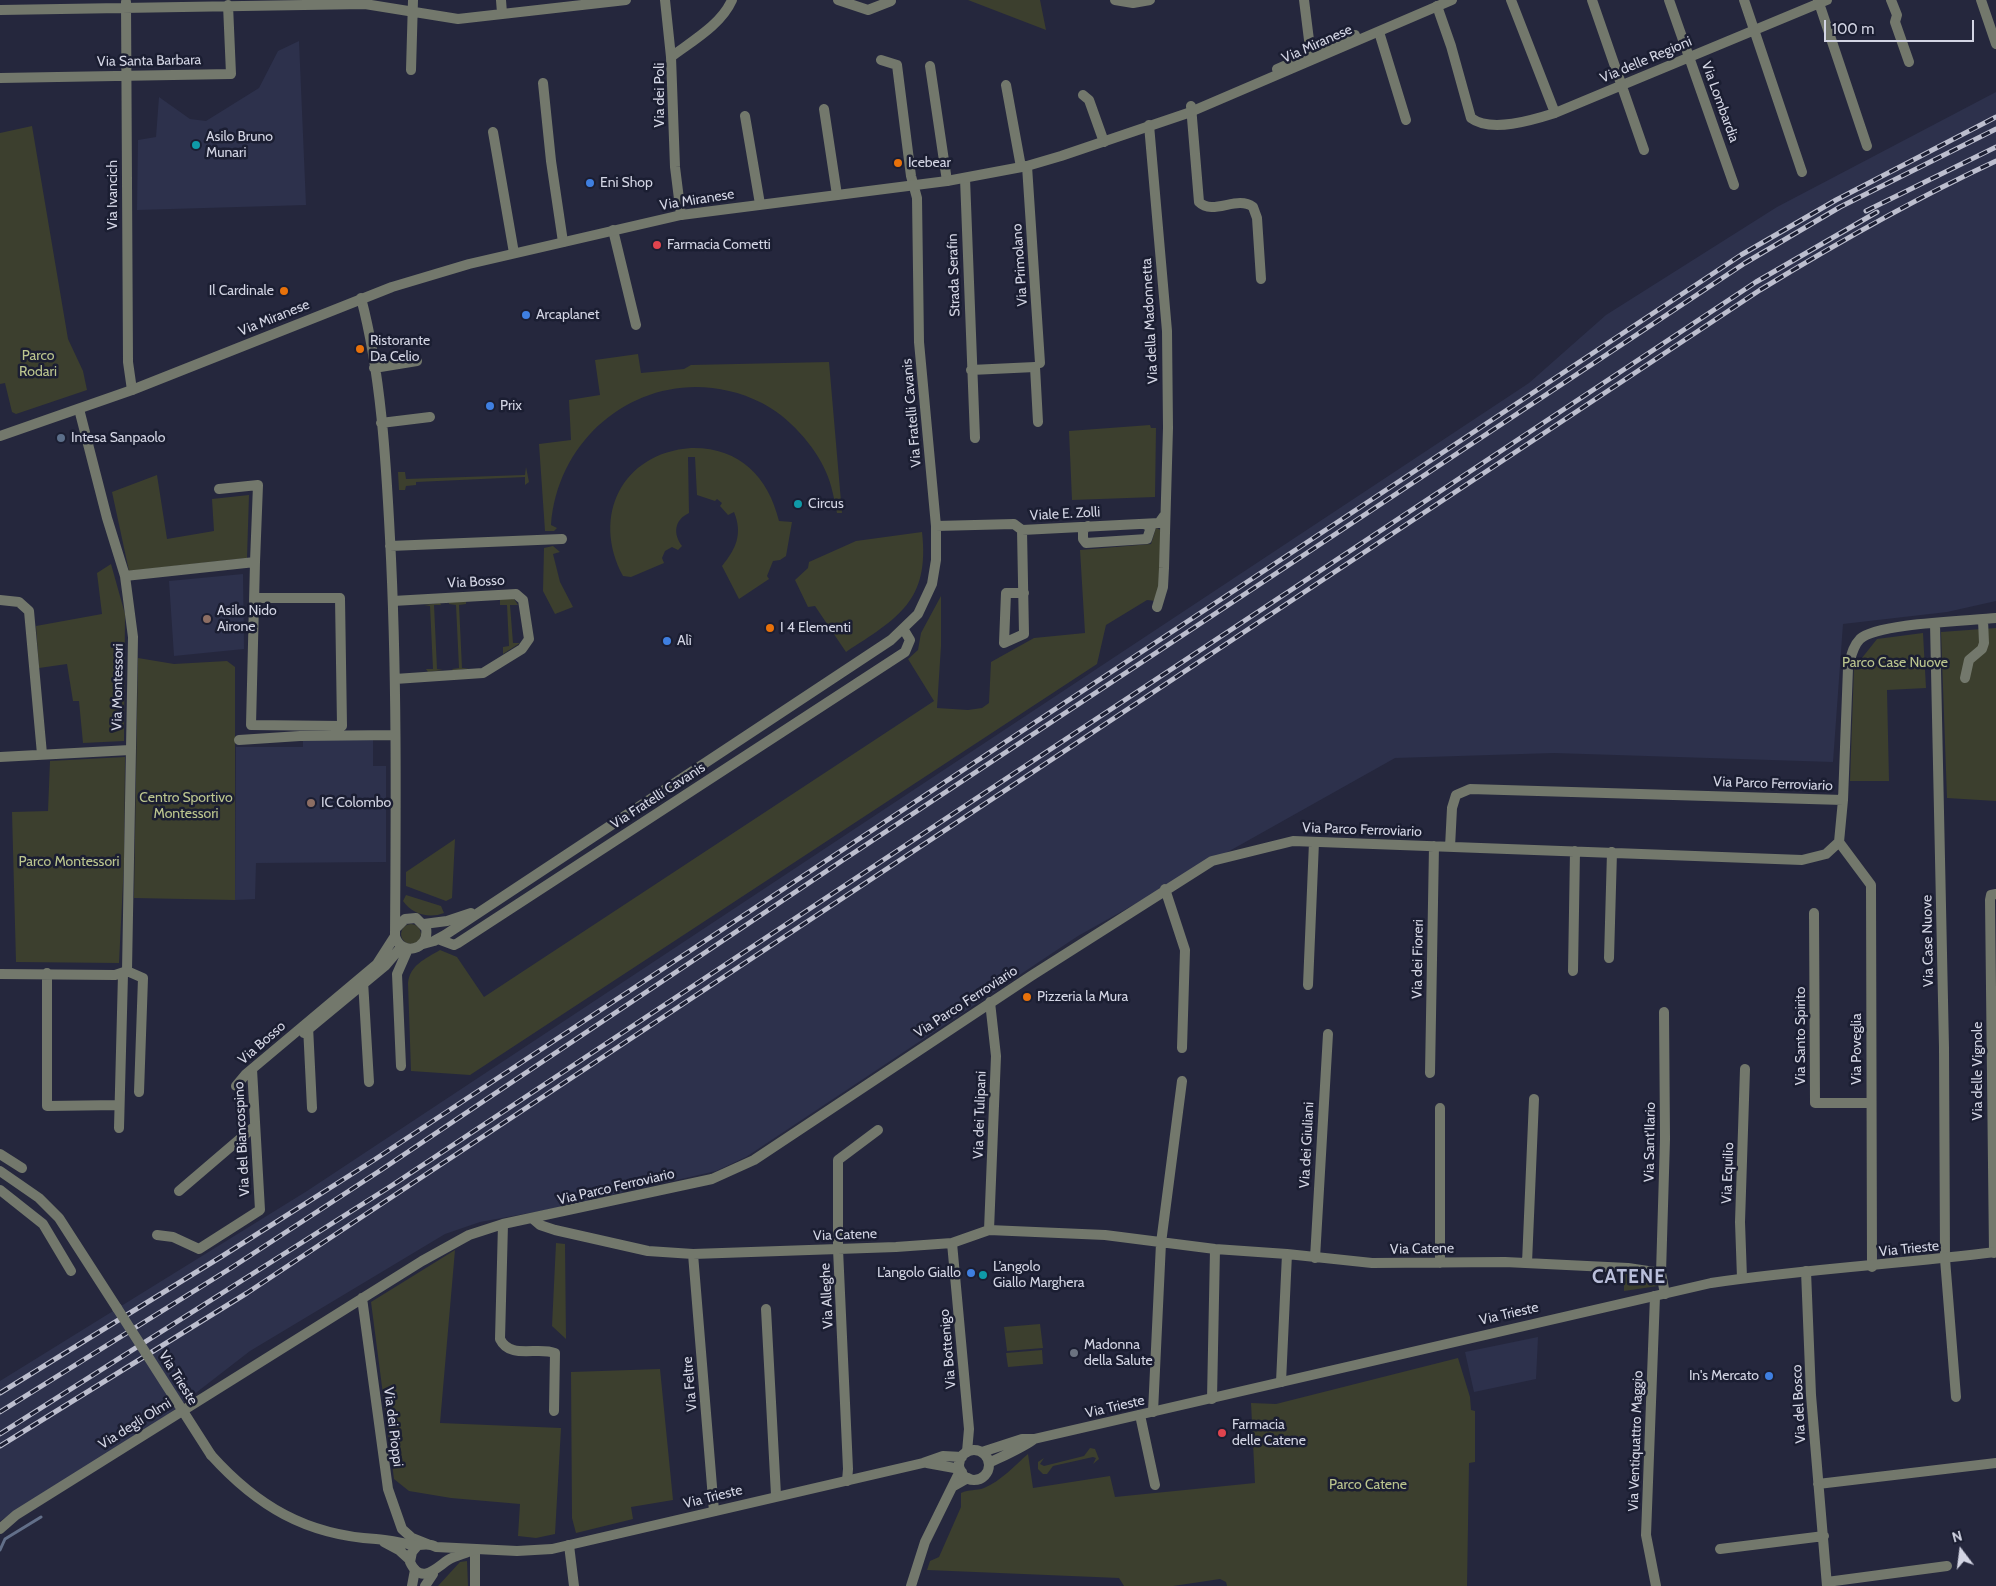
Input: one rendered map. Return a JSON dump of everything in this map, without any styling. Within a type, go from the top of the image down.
[{"type":"street","points":[[411,70],[413,0]]},
{"type":"street","points":[[501,0],[502,13]]},
{"type":"street","points":[[0,10],[126,4],[365,4],[458,19],[581,2],[626,0]]},
{"type":"street","points":[[665,0],[671,57]]},
{"type":"street","name":"Via dei Poli","points":[[681,215],[675,167],[671,57],[714,23],[728,8],[732,0]]},
{"type":"street","points":[[838,0],[868,10],[892,1]]},
{"type":"street","points":[[1115,0],[1133,3],[1150,0]]},
{"type":"street","points":[[1282,74],[1289,68],[1309,58],[1310,50],[1304,0]]},
{"type":"street","points":[[1511,0],[1555,112]]},
{"type":"street","points":[[1592,0],[1644,150]]},
{"type":"street","name":"Via Lombardia","points":[[1669,0],[1734,185]]},
{"type":"street","points":[[1744,0],[1802,172]]},
{"type":"street","points":[[1891,0],[1897,15],[1895,22],[1908,62]]},
{"type":"street","points":[[1981,0],[1996,44]]},
{"type":"street","points":[[1821,1],[1867,146]]},
{"type":"street","name":"Via delle Regioni","points":[[1440,2],[1472,119],[1482,123],[1518,124],[1555,112],[1821,1]]},
{"type":"street","points":[[1310,50],[1316,55],[1333,44],[1440,2]]},
{"type":"street","name":"Via Miranese","points":[[1191,108],[1282,74],[1346,46],[1377,27],[1423,12],[1440,2]]},
{"type":"street","name":"Via Ivancich","points":[[126,4],[128,362],[132,390]]},
{"type":"street","name":"Via Santa Barbara","points":[[0,78],[231,74],[228,5]]},
{"type":"street","points":[[1377,27],[1406,120]]},
{"type":"street","points":[[1333,44],[1346,46]]},
{"type":"street","name":"Via Miranese","points":[[0,436],[132,390],[361,298],[427,276],[514,253],[681,215],[947,181],[1024,166],[1104,142],[1162,120],[1257,80],[1310,50]]},
{"type":"street","name":"Via Fratelli Cavanis","points":[[423,944],[438,939],[891,640],[904,630],[918,614],[932,584],[936,560],[936,526],[920,358],[916,198],[897,66],[880,60]]},
{"type":"street","points":[[930,66],[947,181]]},
{"type":"street","points":[[543,83],[550,161],[563,242]]},
{"type":"street","points":[[1006,85],[1024,166]]},
{"type":"street","points":[[1083,95],[1089,100],[1104,142]]},
{"type":"street","points":[[1191,108],[1199,202],[1207,206],[1244,203],[1253,208],[1257,218],[1261,279]]},
{"type":"street","points":[[824,109],[837,195]]},
{"type":"street","points":[[745,116],[760,204]]},
{"type":"street","name":"Via della Madonnetta","points":[[1149,125],[1167,331],[1168,428],[1163,584],[1157,606]]},
{"type":"street","points":[[493,132],[514,253]]},
{"type":"street","name":"Via Primolano","points":[[1024,166],[1040,363]]},
{"type":"street","name":"Strada Serafin","points":[[965,178],[975,438]]},
{"type":"street","points":[[613,230],[636,324]]},
{"type":"street","points":[[361,298],[374,368],[381,423],[393,601],[396,736],[394,918],[396,932],[405,948],[397,974],[401,1066]]},
{"type":"street","points":[[374,368],[417,361]]},
{"type":"street","points":[[971,370],[1035,367],[1038,422]]},
{"type":"street","name":"Via Montessori","points":[[79,409],[107,518],[125,576],[133,637],[125,973],[118,1128]]},
{"type":"street","points":[[381,423],[430,417]]},
{"type":"street","points":[[219,489],[258,485],[251,725],[342,726],[340,598],[255,598]]},
{"type":"street","name":"Viale E. Zolli","points":[[936,526],[1014,524],[1022,530],[1144,524],[1160,522],[1164,516]]},
{"type":"street","points":[[1088,526],[1083,530],[1083,540],[1086,543],[1147,539],[1151,527],[1144,524]]},
{"type":"street","points":[[1022,530],[1024,593],[1024,634],[1004,643],[1006,592],[1024,593]]},
{"type":"street","points":[[390,546],[562,539]]},
{"type":"street","points":[[125,576],[255,562]]},
{"type":"street","name":"Via Bosso","points":[[393,601],[516,594],[523,600],[529,639],[522,649],[483,673],[395,679]]},
{"type":"street","points":[[0,600],[19,602],[29,611],[42,754]]},
{"type":"street","name":"Via Parco Ferroviario","points":[[362,1298],[469,1235],[503,1224],[712,1180],[732,1172],[754,1160],[990,1002],[1212,860],[1293,841],[1802,860],[1826,854],[1839,842],[1843,800],[1848,668],[1853,649],[1860,638],[1880,630],[1996,618]]},
{"type":"street","points":[[1965,678],[1969,660],[1982,649],[1984,643],[1983,620]]},
{"type":"street","name":"Via Case Nuove","points":[[1936,623],[1944,1027],[1945,1259],[1956,1397]]},
{"type":"street","name":"Via Fratelli Cavanis","points":[[438,939],[454,945],[458,943],[890,661],[909,648],[909,638],[904,630]]},
{"type":"street","points":[[890,661],[896,650],[891,640]]},
{"type":"street","points":[[239,740],[300,736],[396,736]]},
{"type":"street","points":[[0,757],[130,750]]},
{"type":"street","name":"Via Parco Ferroviario","points":[[1450,847],[1452,808],[1456,795],[1470,789],[1843,800]]},
{"type":"street","points":[[1308,985],[1314,842]]},
{"type":"street","name":"Via Poveglia","points":[[1839,842],[1871,885],[1872,1267]]},
{"type":"street","name":"Via dei Fioreri","points":[[1430,1073],[1434,846]]},
{"type":"street","points":[[1572,971],[1575,851]]},
{"type":"street","points":[[1609,958],[1612,852]]},
{"type":"street","points":[[1165,889],[1185,950],[1182,1048]]},
{"type":"street","points":[[395,894],[400,907],[409,918],[416,918],[424,924],[427,932],[423,944],[419,947],[405,948]]},
{"type":"street","name":"Via delle Vignole","points":[[1995,1252],[1990,900],[1991,895],[1996,894]]},
{"type":"street","name":"Via Fratelli Cavanis","points":[[424,924],[447,921],[484,908]]},
{"type":"street","name":"Via Santo Spirito","points":[[1814,913],[1815,1102],[1871,1103]]},
{"type":"street","name":"Via Bosso","points":[[363,980],[376,964],[401,921],[409,918]]},
{"type":"street","name":"Via Bosso","points":[[252,1072],[363,980],[385,966],[405,948]]},
{"type":"street","points":[[47,973],[46,1106],[119,1107]]},
{"type":"street","points":[[0,974],[125,973],[143,978],[140,1092]]},
{"type":"street","points":[[363,980],[369,1082]]},
{"type":"street","name":"Via dei Tulipani","points":[[989,1230],[996,1056],[990,1002]]},
{"type":"street","name":"Via Sant'Ilario","points":[[1661,1273],[1665,1139],[1664,1012]]},
{"type":"street","name":"Via Bosso","points":[[308,1026],[312,1108]]},
{"type":"street","name":"Via dei Giuliani","points":[[1315,1258],[1328,1034]]},
{"type":"street","name":"Via Equilio","points":[[1742,1278],[1740,1222],[1745,1069]]},
{"type":"street","name":"Via del Biancospino","points":[[157,1235],[173,1237],[199,1249],[260,1210],[252,1072]]},
{"type":"street","points":[[1153,1412],[1161,1243],[1182,1081]]},
{"type":"street","points":[[1527,1263],[1534,1099]]},
{"type":"street","points":[[1440,1108],[1440,1262]]},
{"type":"street","points":[[179,1190],[255,1126]]},
{"type":"street","name":"Via Alleghe","points":[[847,1481],[838,1249],[838,1160],[878,1130]]},
{"type":"street","points":[[0,1154],[22,1168]]},
{"type":"street","name":"Via Trieste","points":[[0,1172],[33,1193],[52,1211],[71,1236],[211,1455],[247,1491],[272,1509],[299,1523],[346,1535],[388,1541],[474,1549],[538,1551],[776,1495],[924,1463],[943,1456],[965,1454]]},
{"type":"street","points":[[0,1190],[43,1224],[71,1271]]},
{"type":"street","name":"Via Catene","points":[[533,1219],[540,1225],[555,1230],[648,1251],[693,1254],[952,1243],[989,1230],[1105,1235],[1214,1249],[1372,1263],[1527,1263],[1628,1268],[1661,1273]]},
{"type":"street","points":[[503,1224],[500,1340],[503,1345],[511,1350],[555,1353],[554,1411]]},
{"type":"street","name":"Via Bottenigo","points":[[952,1243],[969,1429],[965,1454]]},
{"type":"street","points":[[1212,1399],[1214,1249]]},
{"type":"street","name":"Via Trieste","points":[[982,1452],[1022,1439],[1034,1439],[1660,1295],[1742,1278],[1806,1271],[1872,1267],[1995,1252]]},
{"type":"street","name":"Via Feltre","points":[[693,1254],[714,1511]]},
{"type":"street","points":[[1280,1382],[1287,1254]]},
{"type":"street","name":"Via del Bosco","points":[[1806,1271],[1811,1395],[1827,1584]]},
{"type":"street","points":[[1660,1295],[1661,1273]]},
{"type":"street","name":"Via Ventiquattro Maggio","points":[[1656,1586],[1646,1535],[1660,1295]]},
{"type":"street","name":"Via degli Olmi","points":[[0,1529],[16,1516],[362,1298]]},
{"type":"street","name":"Via dei Pioppi","points":[[362,1298],[388,1490],[402,1529],[412,1538],[427,1545]]},
{"type":"street","points":[[766,1309],[776,1495]]},
{"type":"street","points":[[1140,1415],[1155,1485]]},
{"type":"street","name":"Via Trieste","points":[[989,1463],[1026,1445],[1034,1439]]},
{"type":"street","points":[[911,1586],[924,1542],[952,1487],[963,1473],[965,1454],[982,1452],[989,1463],[987,1472],[978,1479],[963,1473]]},
{"type":"street","name":"Via Trieste","points":[[924,1463],[963,1473]]},
{"type":"street","points":[[1818,1484],[1996,1463]]},
{"type":"street","points":[[1720,1549],[1824,1536]]},
{"type":"street","name":"Via Trieste","points":[[388,1541],[410,1560]]},
{"type":"street","points":[[412,1586],[414,1570],[410,1560],[412,1552],[427,1545],[442,1555],[441,1565]]},
{"type":"street","points":[[569,1545],[574,1586]]},
{"type":"street","points":[[474,1549],[475,1586]]},
{"type":"street","name":"Via Trieste","points":[[433,1574],[441,1565],[474,1549]]},
{"type":"street","points":[[1827,1584],[1947,1566]]},
{"type":"street","points":[[414,1570],[426,1575],[433,1574]]},
{"type":"street","points":[[425,1586],[433,1574]]},
{"type":"shaded area","points":[[299,41],[306,205],[137,210],[138,140],[156,137],[159,97],[190,119],[206,121],[259,88],[278,51]]},
{"type":"shaded area","points":[[1996,92],[1996,601],[1947,612],[1843,624],[1833,762],[1554,753],[1395,758],[1078,936],[746,1157],[716,1171],[546,1210],[480,1222],[445,1234],[250,1351],[166,1416],[0,1521],[0,1381],[307,1191],[1529,383],[1606,315],[1777,207]]},
{"type":"shaded area","name":"Asilo Nido Airone","points":[[243,574],[244,649],[174,656],[169,581]]},
{"type":"shaded area","name":"IC Colombo","points":[[373,738],[373,766],[386,766],[386,862],[256,863],[255,899],[235,900],[236,747],[303,747],[303,740]]},
{"type":"shaded area","points":[[1538,1337],[1536,1379],[1474,1392],[1465,1352]]},
{"type":"green space","points":[[968,0],[1040,0],[1046,30]]},
{"type":"green space","name":"Parco Rodari","points":[[32,126],[68,339],[83,371],[87,390],[16,414],[12,412],[5,383],[0,384],[0,133]]},
{"type":"green space","points":[[638,354],[641,373],[684,369],[691,365],[829,362],[842,513],[837,513],[833,492],[821,462],[808,442],[791,424],[762,403],[726,390],[690,387],[655,393],[624,407],[596,428],[574,455],[558,488],[551,525],[557,528],[554,531],[545,531],[539,444],[571,440],[569,400],[600,395],[595,360]]},
{"type":"green space","points":[[1150,425],[1151,428],[1156,428],[1155,497],[1072,500],[1069,431]]},
{"type":"green space","points":[[691,448],[708,449],[723,453],[749,467],[767,490],[779,521],[792,522],[786,556],[780,560],[773,561],[767,576],[769,579],[739,599],[722,566],[737,541],[737,520],[734,512],[728,515],[720,506],[722,503],[717,499],[715,501],[697,495],[695,457],[688,457],[689,513],[680,519],[676,528],[677,537],[682,546],[678,550],[672,547],[665,551],[662,558],[664,563],[631,577],[623,576],[614,553],[610,531],[612,510],[619,491],[631,475],[647,462],[667,452]]},
{"type":"green space","points":[[526,467],[529,482],[525,485],[525,477],[416,482],[416,485],[406,486],[405,490],[399,490],[398,472],[405,472],[406,479],[525,475]]},
{"type":"green space","points":[[157,475],[167,539],[214,531],[212,499],[249,495],[247,558],[129,571],[112,492]]},
{"type":"green space","points":[[1156,528],[1161,530],[1162,577],[1156,601],[1147,600],[1106,625],[1097,664],[470,1075],[411,1071],[408,983],[415,967],[424,960],[440,950],[457,957],[484,997],[934,701],[908,659],[918,650],[921,633],[941,596],[941,646],[937,708],[968,710],[982,708],[989,703],[991,662],[1034,638],[1085,633],[1080,550],[1151,544]]},
{"type":"green space","points":[[922,532],[923,556],[921,575],[915,591],[895,617],[881,629],[846,652],[815,606],[808,607],[795,580],[808,568],[809,562],[856,541]]},
{"type":"green space","points":[[553,546],[560,552],[553,554],[560,582],[573,607],[555,614],[543,591],[544,548]]},
{"type":"green space","points":[[111,564],[125,614],[124,741],[83,743],[79,701],[73,701],[67,664],[39,668],[36,626],[102,614],[97,573]]},
{"type":"green space","points":[[500,599],[514,599],[518,605],[510,605],[513,643],[520,643],[503,654],[503,647],[509,646],[507,605],[500,605]]},
{"type":"green space","points":[[466,601],[466,604],[459,605],[462,668],[469,668],[454,671],[452,669],[459,668],[456,605],[449,604],[449,602]]},
{"type":"green space","points":[[440,603],[441,605],[434,605],[437,669],[443,670],[428,672],[426,669],[433,669],[430,606],[424,605]]},
{"type":"green space","name":"Parco Case Nuove","points":[[1996,628],[1996,801],[1947,798],[1941,632]]},
{"type":"green space","name":"Parco Case Nuove","points":[[1923,633],[1926,688],[1887,690],[1889,781],[1850,781],[1854,668],[1877,639]]},
{"type":"green space","name":"Centro Sportivo Montessori","points":[[138,658],[174,664],[227,661],[235,667],[235,900],[134,898]]},
{"type":"green space","name":"Parco Montessori","points":[[125,757],[124,862],[119,963],[16,962],[12,812],[48,811],[50,761]]},
{"type":"green space","points":[[455,839],[452,898],[446,901],[406,886],[406,872]]},
{"type":"green space","points":[[406,895],[441,906],[444,913],[427,915],[416,912],[403,901]]},
{"type":"green space","points":[[411,924],[418,927],[421,934],[418,941],[411,944],[404,941],[401,934],[404,927]]},
{"type":"green space","points":[[556,1243],[565,1244],[566,1339],[552,1326]]},
{"type":"green space","points":[[455,1250],[440,1423],[561,1428],[555,1534],[536,1538],[518,1536],[520,1504],[451,1498],[409,1491],[394,1479],[371,1302]]},
{"type":"green space","points":[[1624,1271],[1632,1271],[1628,1279],[1641,1280],[1645,1272],[1657,1275],[1658,1286],[1624,1291]]},
{"type":"green space","points":[[1040,1324],[1043,1348],[1007,1351],[1004,1327]]},
{"type":"green space","points":[[1042,1350],[1043,1364],[1008,1367],[1006,1353]]},
{"type":"green space","name":"Parco Catene","points":[[1458,1358],[1470,1397],[1471,1410],[1475,1411],[1475,1462],[1469,1463],[1467,1586],[1227,1586],[1226,1582],[1220,1579],[1173,1586],[1124,1586],[1119,1578],[927,1570],[930,1561],[939,1557],[961,1507],[961,1493],[990,1485],[1028,1454],[1033,1488],[1110,1476],[1115,1497],[1255,1483],[1251,1403],[1276,1404]]},
{"type":"green space","points":[[660,1369],[673,1500],[631,1507],[633,1519],[576,1533],[572,1518],[571,1372]]},
{"type":"green space","points":[[1090,1448],[1095,1449],[1099,1459],[1093,1464],[1096,1458],[1093,1457],[1053,1466],[1047,1474],[1043,1474],[1038,1469],[1038,1462],[1044,1458],[1040,1464],[1044,1466],[1084,1456]]},
{"type":"green space","points":[[467,1561],[468,1586],[438,1586],[460,1562]]},
{"type":"waterway","points":[[0,1550],[5,1539],[41,1517]]},
{"type":"railway","points":[[0,1393],[374,1160],[1741,255],[1836,200],[1996,117]]},
{"type":"railway","points":[[0,1412],[231,1268],[381,1170],[843,860],[1745,263],[1840,207],[1996,129]]},
{"type":"railway","points":[[1866,211],[1996,147]]},
{"type":"railway","points":[[0,1446],[247,1293],[1760,290],[1876,222],[1996,161]]},
{"type":"railway","points":[[0,1434],[391,1186],[1756,282],[1877,212]]},
{"type":"place","name":"Asilo Bruno Munari","points":[[196,145]]},
{"type":"place","name":"Icebear","points":[[898,163]]},
{"type":"place","name":"Eni Shop","points":[[590,183]]},
{"type":"place","name":"Farmacia Cometti","points":[[657,245]]},
{"type":"place","name":"Il Cardinale","points":[[284,291]]},
{"type":"place","name":"Arcaplanet","points":[[526,315]]},
{"type":"place","name":"Ristorante Da Celio","points":[[360,349]]},
{"type":"place","name":"Prix","points":[[490,406]]},
{"type":"place","name":"Intesa Sanpaolo","points":[[61,438]]},
{"type":"place","name":"Circus","points":[[798,504]]},
{"type":"place","name":"Asilo Nido Airone","points":[[207,619]]},
{"type":"place","name":"I 4 Elementi","points":[[770,628]]},
{"type":"place","name":"Alì","points":[[667,641]]},
{"type":"place","name":"IC Colombo","points":[[311,803]]},
{"type":"place","name":"Pizzeria la Mura","points":[[1027,997]]},
{"type":"place","name":"L’angolo Giallo","points":[[971,1273]]},
{"type":"place","name":"L’angolo Giallo Marghera","points":[[983,1275]]},
{"type":"place","name":"Madonna della Salute","points":[[1074,1353]]},
{"type":"place","name":"In's Mercato","points":[[1769,1376]]},
{"type":"place","name":"Farmacia delle Catene","points":[[1222,1433]]},
{"type":"district","name":"CATENE","points":[[1629,1277]]}]
